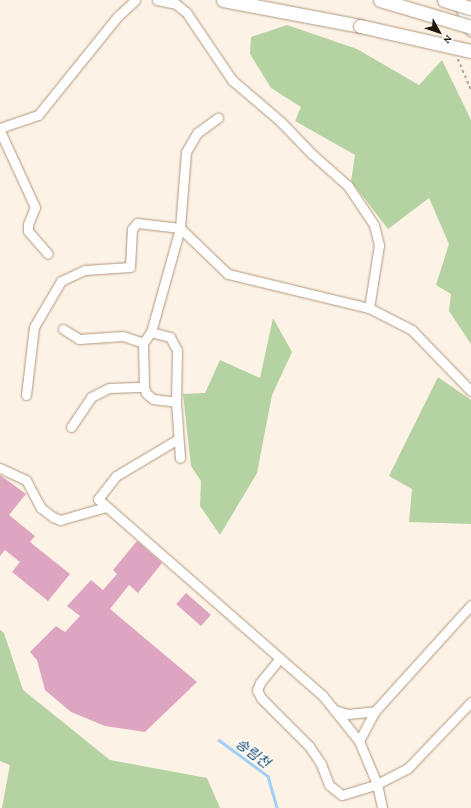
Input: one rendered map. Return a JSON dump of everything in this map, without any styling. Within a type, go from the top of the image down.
[{"type":"highway","points":[[223,0],[245,6],[360,26],[471,51]]},
{"type":"highway","points":[[380,0],[471,29]]},
{"type":"highway","points":[[444,0],[471,8]]},
{"type":"main road","points":[[458,0],[471,29]]},
{"type":"street","points":[[48,254],[28,231],[28,224],[35,207],[0,130],[38,115],[117,17],[135,0]]},
{"type":"street","points":[[157,0],[176,4],[186,12],[232,80],[280,121],[312,154],[332,170],[365,207],[374,225],[379,245],[370,308]]},
{"type":"street","points":[[176,402],[153,399],[148,396],[144,387],[143,343],[151,332],[180,228],[186,152],[197,134],[218,118]]},
{"type":"street","points":[[26,395],[34,327],[61,281],[85,270],[130,267],[132,229],[136,224],[180,228],[228,274],[370,308],[412,330],[471,391]]},
{"type":"street","points":[[63,329],[80,339],[123,336],[143,343]]},
{"type":"street","points":[[151,332],[170,337],[176,345],[176,402],[180,458]]},
{"type":"street","points":[[71,426],[91,397],[101,391],[118,387],[144,387]]},
{"type":"street","points":[[178,439],[116,476],[98,499],[323,696],[359,741],[377,784],[382,808]]},
{"type":"street","points":[[0,468],[26,480],[41,508],[53,518],[60,520],[106,507]]},
{"type":"street","points":[[359,741],[374,711],[471,605]]},
{"type":"street","points":[[280,658],[263,678],[257,690],[265,704],[309,746],[321,764],[329,785],[335,792],[347,796],[377,784],[415,762],[471,702]]},
{"type":"street","points":[[334,710],[348,714],[374,711]]},
{"type":"green space","points":[[287,25],[357,49],[419,85],[442,60],[471,120],[471,344],[449,311],[451,294],[436,285],[449,244],[429,198],[388,229],[351,181],[355,155],[295,121],[301,107],[271,88],[250,54],[251,37]]},
{"type":"green space","points":[[273,318],[292,352],[272,395],[257,473],[220,535],[200,506],[201,481],[191,466],[183,394],[205,393],[220,360],[260,378]]},
{"type":"green space","points":[[438,377],[471,400],[471,524],[409,522],[412,489],[389,476]]},
{"type":"green space","points":[[0,630],[4,633],[23,690],[110,760],[207,778],[220,808],[2,808],[10,765],[0,761]]},
{"type":"building","points":[[0,475],[26,494],[9,515],[35,536],[30,542],[70,574],[48,601],[12,572],[20,562],[5,550],[0,556]]},
{"type":"building","points":[[137,541],[162,563],[138,593],[129,585],[110,609],[197,682],[145,732],[105,726],[71,712],[45,690],[37,660],[30,652],[56,626],[65,632],[80,616],[67,606],[91,580],[103,590],[117,574],[113,570]]},
{"type":"building","points":[[186,593],[211,615],[201,626],[176,604]]},
{"type":"waterway","name":"송림천","points":[[219,740],[268,776],[277,808]]}]
